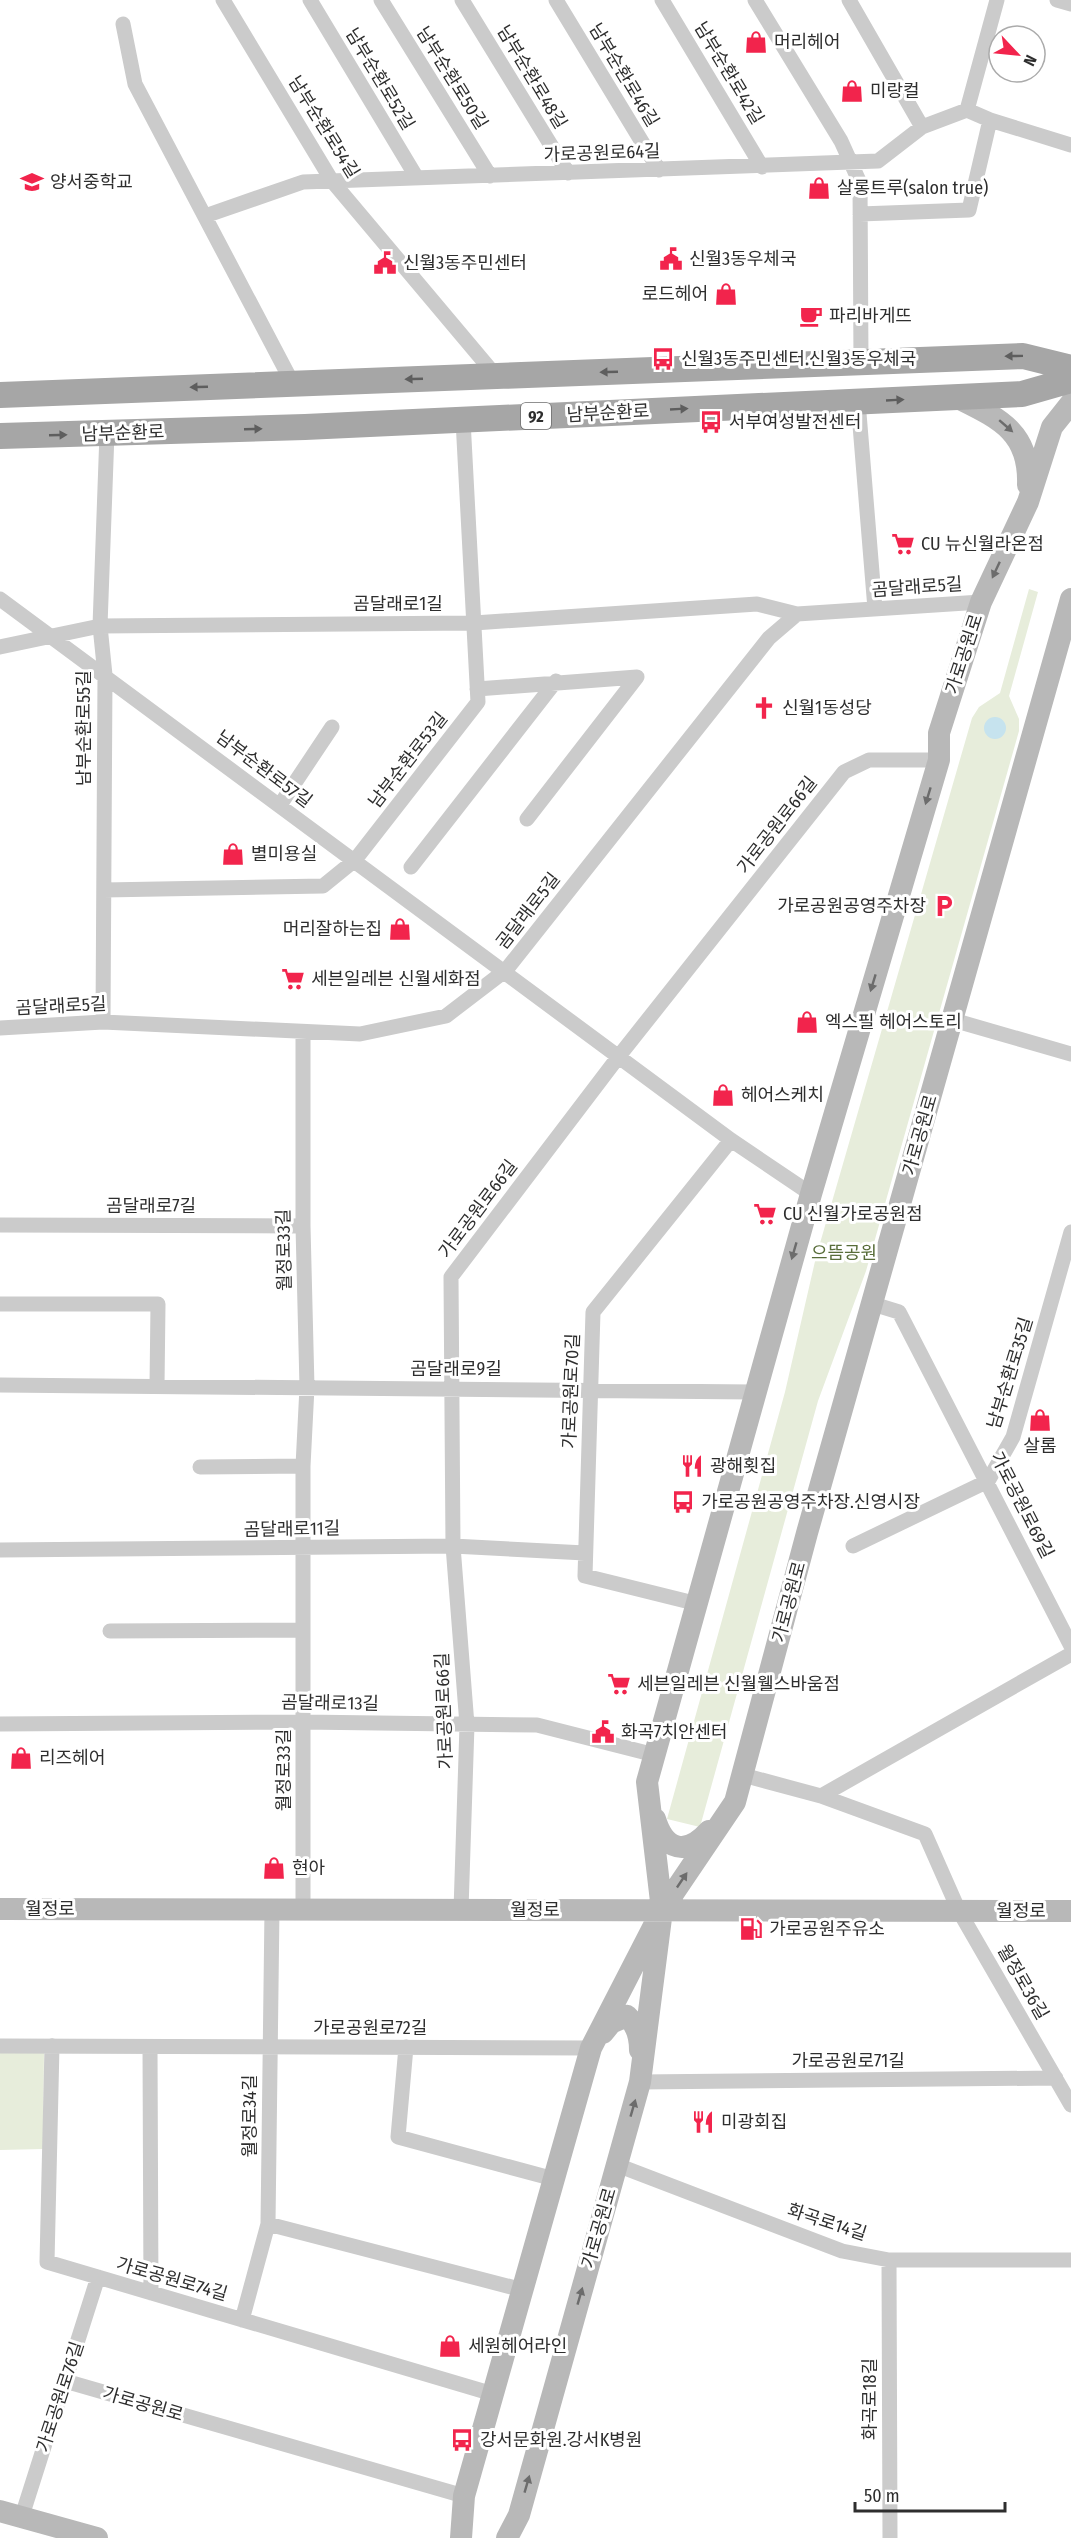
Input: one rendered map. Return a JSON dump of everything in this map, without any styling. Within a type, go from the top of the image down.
[{"type":"main road","points":[[0,395],[1023,356],[1071,368]]},
{"type":"main road","name":"남부순환로","points":[[0,436],[463,420],[1022,394],[1071,380]]},
{"type":"main road","points":[[956,397],[992,415],[1011,429],[1022,444],[1029,466],[1028,502]]},
{"type":"main road","name":"가로공원로","points":[[505,2538],[519,2515],[640,2082],[662,1910],[647,1782],[698,1604],[754,1392],[939,760],[939,733],[981,602],[1028,502],[1052,427],[1071,403]]},
{"type":"main road","name":"가로공원로","points":[[461,2538],[464,2496],[591,2048],[662,1910],[735,1802],[807,1533],[1071,599]]},
{"type":"main road","points":[[647,1782],[656,1822],[662,1836],[674,1846],[681,1848],[688,1847],[705,1835],[735,1802]]},
{"type":"main road","name":"월정로","points":[[0,1909],[1071,1911]]},
{"type":"main road","points":[[591,2048],[611,2023],[627,2016],[633,2022],[640,2037],[640,2082]]},
{"type":"main road","points":[[464,2496],[466,2538]]},
{"type":"main road","points":[[0,2511],[97,2538]]},
{"type":"street","name":"남부순환로54길","points":[[223,0],[332,181],[496,376]]},
{"type":"street","name":"남부순환로52길","points":[[310,0],[417,178]]},
{"type":"street","name":"남부순환로50길","points":[[381,0],[490,176]]},
{"type":"street","name":"남부순환로48길","points":[[462,0],[568,173]]},
{"type":"street","name":"남부순환로46길","points":[[556,0],[659,170]]},
{"type":"street","name":"남부순환로42길","points":[[662,0],[762,167]]},
{"type":"street","points":[[755,0],[841,141],[860,183],[861,362]]},
{"type":"street","points":[[849,0],[922,127]]},
{"type":"street","points":[[997,0],[967,110],[990,120],[1071,145]]},
{"type":"street","points":[[1058,0],[1071,4]]},
{"type":"street","points":[[123,24],[135,84],[293,384]]},
{"type":"street","name":"가로공원로64길","points":[[205,216],[303,182],[852,164],[878,161],[922,127],[967,110]]},
{"type":"street","points":[[860,214],[969,210],[990,120]]},
{"type":"street","points":[[858,401],[875,609]]},
{"type":"street","name":"남부순환로53길","points":[[104,890],[323,886],[355,860],[478,702],[463,420]]},
{"type":"street","name":"남부순환로55길","points":[[103,1022],[105,675],[100,626],[107,433]]},
{"type":"street","name":"남부순환로57길","points":[[0,599],[506,970],[619,1056]]},
{"type":"street","name":"곰달래로5길","points":[[0,1028],[103,1022],[360,1034],[446,1016],[506,970],[768,638],[797,614],[981,602]]},
{"type":"street","name":"곰달래로1길","points":[[0,647],[100,626],[474,623],[756,604],[797,614]]},
{"type":"street","points":[[477,689],[556,681],[637,677],[527,819]]},
{"type":"street","points":[[411,867],[556,681]]},
{"type":"street","points":[[280,805],[332,727]]},
{"type":"street","name":"가로공원로66길","points":[[461,1910],[467,1725],[453,1546],[451,1277],[619,1056],[844,772],[869,760],[939,760]]},
{"type":"street","points":[[953,1020],[1071,1054]]},
{"type":"street","name":"월정로33길","points":[[303,1033],[303,1226],[307,1387],[303,1466],[303,1910]]},
{"type":"street","points":[[619,1056],[732,1140],[811,1194]]},
{"type":"street","name":"가로공원로70길","points":[[698,1604],[585,1576],[593,1312],[732,1140]]},
{"type":"street","name":"곰달래로7길","points":[[0,1225],[303,1226]]},
{"type":"street","name":"남부순환로35길","points":[[988,1481],[1013,1437],[1066,1271],[1071,1232]]},
{"type":"street","points":[[0,1304],[158,1304],[157,1386]]},
{"type":"street","name":"가로공원로69길","points":[[873,1305],[899,1312],[1071,1646]]},
{"type":"street","name":"곰달래로9길","points":[[0,1385],[754,1392]]},
{"type":"street","points":[[200,1467],[303,1466]]},
{"type":"street","points":[[853,1546],[988,1481]]},
{"type":"street","name":"곰달래로11길","points":[[0,1550],[453,1546],[585,1553]]},
{"type":"street","points":[[110,1631],[303,1630]]},
{"type":"street","points":[[821,1796],[1071,1654]]},
{"type":"street","name":"곰달래로13길","points":[[0,1724],[303,1722],[537,1725],[655,1755]]},
{"type":"street","points":[[743,1775],[821,1796],[925,1834],[959,1911]]},
{"type":"street","name":"월정로34길","points":[[242,2320],[268,2224],[272,1909]]},
{"type":"street","name":"월정로36길","points":[[959,1911],[1071,2104]]},
{"type":"street","name":"가로공원로72길","points":[[0,2046],[591,2048]]},
{"type":"street","name":"가로공원로74길","points":[[52,2046],[47,2262],[493,2394]]},
{"type":"street","points":[[150,2047],[151,2293]]},
{"type":"street","points":[[406,2047],[398,2137],[554,2179]]},
{"type":"street","name":"가로공원로71길","points":[[640,2082],[1056,2078]]},
{"type":"street","name":"화곡로14길","points":[[617,2165],[842,2252],[889,2260],[1071,2260]]},
{"type":"street","points":[[268,2224],[523,2290]]},
{"type":"street","name":"화곡로18길","points":[[889,2260],[890,2538]]},
{"type":"street","name":"가로공원로76길","points":[[22,2516],[98,2277]]},
{"type":"street","name":"가로공원로","points":[[65,2381],[464,2496]]},
{"type":"green space","name":"으뜸공원","points":[[1029,589],[1038,592],[1009,696],[1019,719],[1019,731],[866,1271],[818,1401],[700,1827],[667,1819],[785,1392],[816,1257],[972,718],[979,707],[1000,693]]},
{"type":"green space","points":[[0,2052],[44,2052],[43,2149],[0,2150]]},
{"type":"water","points":[[995,717],[1003,720],[1006,728],[1003,736],[995,739],[987,736],[984,728],[987,720]]},
{"type":"place","name":"머리헤어","points":[[756,42]]},
{"type":"place","name":"미랑컬","points":[[852,91]]},
{"type":"place","name":"양서중학교","points":[[32,182]]},
{"type":"place","name":"살롱트루(salon true)","points":[[819,188]]},
{"type":"place","name":"신월3동우체국","points":[[671,259]]},
{"type":"place","name":"신월3동주민센터","points":[[385,263]]},
{"type":"place","name":"로드헤어","points":[[726,294]]},
{"type":"place","name":"파리바게뜨","points":[[811,316]]},
{"type":"place","name":"신월3동주민센터.신월3동우체국","points":[[663,359]]},
{"type":"place","name":"서부여성발전센터","points":[[711,422]]},
{"type":"place","name":"CU 뉴신월라온점","points":[[903,544]]},
{"type":"place","name":"신월1동성당","points":[[764,708]]},
{"type":"place","name":"별미용실","points":[[233,854]]},
{"type":"place","name":"가로공원공영주차장","points":[[944,906]]},
{"type":"place","name":"머리잘하는집","points":[[400,929]]},
{"type":"place","name":"세븐일레븐 신월세화점","points":[[293,979]]},
{"type":"place","name":"엑스필 헤어스토리","points":[[807,1022]]},
{"type":"place","name":"헤어스케치","points":[[723,1095]]},
{"type":"place","name":"CU 신월가로공원점","points":[[765,1214]]},
{"type":"place","name":"살롬","points":[[1040,1420]]},
{"type":"place","name":"광해횟집","points":[[692,1466]]},
{"type":"place","name":"가로공원공영주차장.신영시장","points":[[683,1502]]},
{"type":"place","name":"세븐일레븐 신월웰스바움점","points":[[619,1684]]},
{"type":"place","name":"화곡7치안센터","points":[[603,1732]]},
{"type":"place","name":"리즈헤어","points":[[21,1758]]},
{"type":"place","name":"현아","points":[[274,1868]]},
{"type":"place","name":"가로공원주유소","points":[[751,1929]]},
{"type":"place","name":"미광회집","points":[[703,2122]]},
{"type":"place","name":"세원헤어라인","points":[[450,2346]]},
{"type":"place","name":"강서문화원.강서K병원","points":[[462,2440]]}]
